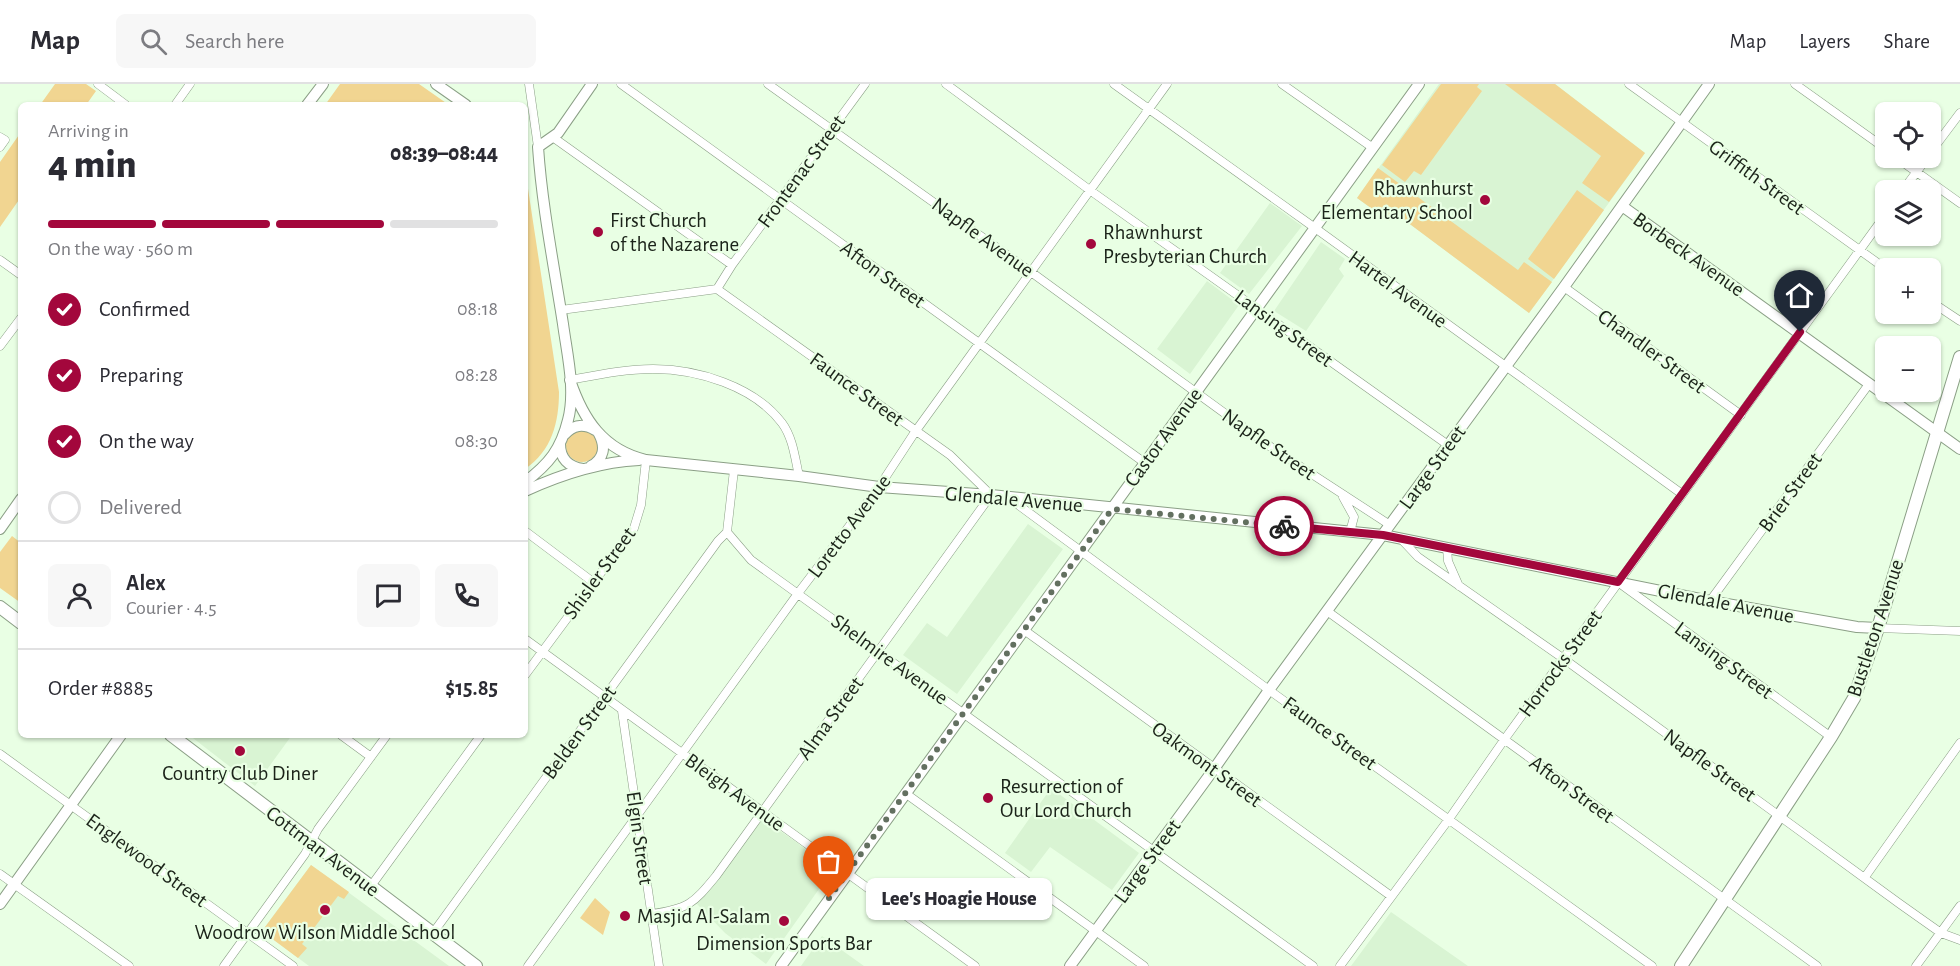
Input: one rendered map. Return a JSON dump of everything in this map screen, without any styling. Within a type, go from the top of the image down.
[{"type":"main road","name":"Bustleton Avenue","points":[[1681,966],[1831,737],[1854,698],[1878,628],[1960,357]]},
{"type":"main road","points":[[0,607],[18,621]]},
{"type":"main road","name":"Cottman Avenue","points":[[175,738],[476,966]]},
{"type":"street","points":[[98,84],[122,102]]},
{"type":"street","points":[[177,102],[190,84]]},
{"type":"street","points":[[310,102],[323,84]]},
{"type":"street","points":[[436,84],[461,102]]},
{"type":"street","points":[[529,84],[570,380],[569,415],[561,442],[561,454],[572,466],[586,468],[598,462],[603,453],[603,441],[579,405],[570,380]]},
{"type":"street","points":[[528,146],[538,147],[554,138],[592,84]]},
{"type":"street","name":"Afton Street","points":[[621,84],[1145,463]]},
{"type":"street","name":"Napfle Avenue","points":[[768,84],[1196,392]]},
{"type":"street","name":"Frontenac Street","points":[[717,289],[732,264],[865,84]]},
{"type":"street","name":"Lansing Street","points":[[946,84],[1091,191],[1448,445]]},
{"type":"street","name":"Hartel Avenue","points":[[1114,84],[1682,494]]},
{"type":"street","name":"Loretto Avenue","points":[[528,966],[799,592],[879,487],[915,432],[1167,84]]},
{"type":"street","points":[[1282,84],[1373,148]]},
{"type":"street","name":"Castor Avenue","points":[[781,966],[1419,84]]},
{"type":"street","name":"Griffith Street","points":[[1629,84],[1875,261]]},
{"type":"street","name":"Large Street","points":[[1070,966],[1709,84]]},
{"type":"street","points":[[1795,84],[1875,141]]},
{"type":"street","points":[[1941,138],[1960,113]]},
{"type":"street","points":[[554,138],[732,264]]},
{"type":"street","points":[[1911,168],[1960,203]]},
{"type":"street","points":[[1910,180],[1919,168]]},
{"type":"street","name":"Borbeck Avenue","points":[[1622,206],[1960,449]]},
{"type":"street","name":"Horrocks Street","points":[[1340,966],[1449,819],[1875,229]]},
{"type":"street","points":[[0,260],[18,273]]},
{"type":"street","name":"Chandler Street","points":[[1564,287],[1741,415]]},
{"type":"street","points":[[561,310],[717,289]]},
{"type":"street","name":"Faunce Street","points":[[717,289],[950,455],[991,495]]},
{"type":"street","points":[[1941,308],[1960,321]]},
{"type":"street","points":[[0,346],[18,322]]},
{"type":"street","points":[[570,380],[626,370],[669,370],[718,381],[744,392],[768,409],[782,424],[792,443],[799,476]]},
{"type":"street","name":"Brier Street","points":[[1710,601],[1869,384]]},
{"type":"street","name":"Napfle Street","points":[[1196,392],[1275,450],[1389,525]]},
{"type":"street","points":[[528,480],[549,462],[567,432],[575,426],[585,425],[597,432]]},
{"type":"street","name":"Glendale Avenue","points":[[597,432],[622,452],[646,460]]},
{"type":"street","name":"Glendale Avenue","points":[[528,490],[550,479],[586,468],[646,460],[879,487],[991,495],[1383,535],[1710,601],[1857,627],[1878,628]]},
{"type":"street","name":"Shisler Street","points":[[528,671],[634,528],[638,518],[646,460]]},
{"type":"street","points":[[727,532],[734,470]]},
{"type":"street","name":"Alma Street","points":[[651,914],[678,910],[690,904],[722,868],[991,495]]},
{"type":"street","points":[[1343,495],[1354,517],[1350,532]]},
{"type":"street","name":"Faunce Street","points":[[1009,498],[1269,690],[1652,966]]},
{"type":"street","points":[[0,529],[18,503]]},
{"type":"street","name":"Shelmire Avenue","points":[[727,532],[751,560],[799,592],[1153,852],[1313,966]]},
{"type":"street","name":"Belden Street","points":[[433,933],[718,541],[727,532]]},
{"type":"street","points":[[528,533],[593,582]]},
{"type":"street","name":"Napfle Street","points":[[1400,538],[1418,557],[1564,659],[1941,933],[1960,940]]},
{"type":"street","points":[[1447,548],[1448,561],[1460,587]]},
{"type":"street","name":"Lansing Street","points":[[1618,582],[1831,737]]},
{"type":"street","name":"Afton Street","points":[[1327,611],[1818,966]]},
{"type":"street","points":[[1878,628],[1960,631]]},
{"type":"street","name":"Oakmont Street","points":[[1024,630],[1391,896]]},
{"type":"street","name":"Bleigh Avenue","points":[[528,641],[975,966]]},
{"type":"street","name":"Elgin Street","points":[[622,711],[659,966]]},
{"type":"street","points":[[0,904],[119,738]]},
{"type":"street","points":[[345,738],[371,757]]},
{"type":"street","points":[[224,966],[385,738]]},
{"type":"street","points":[[371,886],[480,738]]},
{"type":"street","points":[[1865,877],[1960,743]]},
{"type":"street","name":"Englewood Street","points":[[0,754],[293,966]]},
{"type":"street","points":[[905,793],[1144,966]]},
{"type":"street","points":[[0,874],[129,966]]},
{"type":"street","points":[[1916,966],[1960,906]]},
{"type":"shaded area","points":[[55,84],[86,84],[96,91],[88,102],[42,102]]},
{"type":"shaded area","points":[[340,84],[419,84],[445,102],[327,102]]},
{"type":"shaded area","name":"Rhawnhurst Elementary School","points":[[1439,84],[1555,84],[1645,153],[1529,313],[1395,213],[1389,221],[1357,198]]},
{"type":"shaded area","points":[[1441,84],[1479,84],[1477,87],[1482,91],[1421,175],[1414,171],[1405,182],[1382,165]]},
{"type":"shaded area","points":[[1505,84],[1555,84],[1645,153],[1609,202],[1582,183],[1601,156]]},
{"type":"shaded area","points":[[18,136],[18,201],[0,227],[0,162]]},
{"type":"shaded area","points":[[1378,168],[1518,270],[1524,262],[1552,282],[1529,313],[1395,213],[1389,221],[1357,198]]},
{"type":"shaded area","points":[[528,189],[559,392],[552,435],[542,454],[528,467]]},
{"type":"shaded area","points":[[1577,190],[1604,210],[1554,279],[1528,259]]},
{"type":"shaded area","points":[[1270,203],[1302,226],[1249,294],[1220,273]]},
{"type":"shaded area","points":[[1321,242],[1345,259],[1339,269],[1344,276],[1306,331],[1274,311]]},
{"type":"shaded area","points":[[1207,281],[1239,305],[1190,374],[1157,349]]},
{"type":"shaded area","points":[[582,430],[593,435],[598,446],[593,457],[582,462],[571,457],[566,446],[571,435]]},
{"type":"shaded area","points":[[1028,524],[1063,549],[957,694],[903,655],[927,623],[947,637]]},
{"type":"shaded area","points":[[12,536],[18,541],[18,601],[0,588],[0,552]]},
{"type":"shaded area","points":[[193,738],[290,738],[255,786]]},
{"type":"shaded area","points":[[1051,788],[1139,853],[1112,890],[1050,847],[1031,872],[1005,853]]},
{"type":"shaded area","points":[[763,819],[796,842],[831,872],[766,964],[725,933],[697,904]]},
{"type":"shaded area","name":"Woodrow Wilson Middle School","points":[[311,865],[449,966],[309,966],[262,931]]},
{"type":"shaded area","points":[[311,865],[349,892],[344,899],[338,896],[302,944],[307,948],[298,958],[267,935],[268,931],[265,927]]},
{"type":"shaded area","points":[[595,898],[610,912],[603,935],[580,918]]},
{"type":"shaded area","points":[[1391,912],[1468,966],[1351,966]]},
{"type":"shaded area","points":[[822,936],[864,966],[801,966]]},
{"type":"way so far","points":[[829,898],[1112,509],[1284,526]]},
{"type":"place","name":"Rhawnhurst Elementary School","points":[[1485,200]]},
{"type":"place","name":"First Church of the Nazarene","points":[[598,232]]},
{"type":"place","name":"Rhawnhurst Presbyterian Church","points":[[1091,244]]},
{"type":"place","name":"Country Club Diner","points":[[240,751]]},
{"type":"place","name":"Resurrection of Our Lord Church","points":[[988,798]]},
{"type":"place","name":"Lee's Hoagie House","points":[[829,898]]},
{"type":"place","name":"Woodrow Wilson Middle School","points":[[325,910]]},
{"type":"place","name":"Masjid Al-Salam","points":[[625,916]]},
{"type":"place","name":"Dimension Sports Bar","points":[[784,921]]},
{"type":"route","points":[[1284,526],[1383,535],[1618,582],[1800,332]]}]
